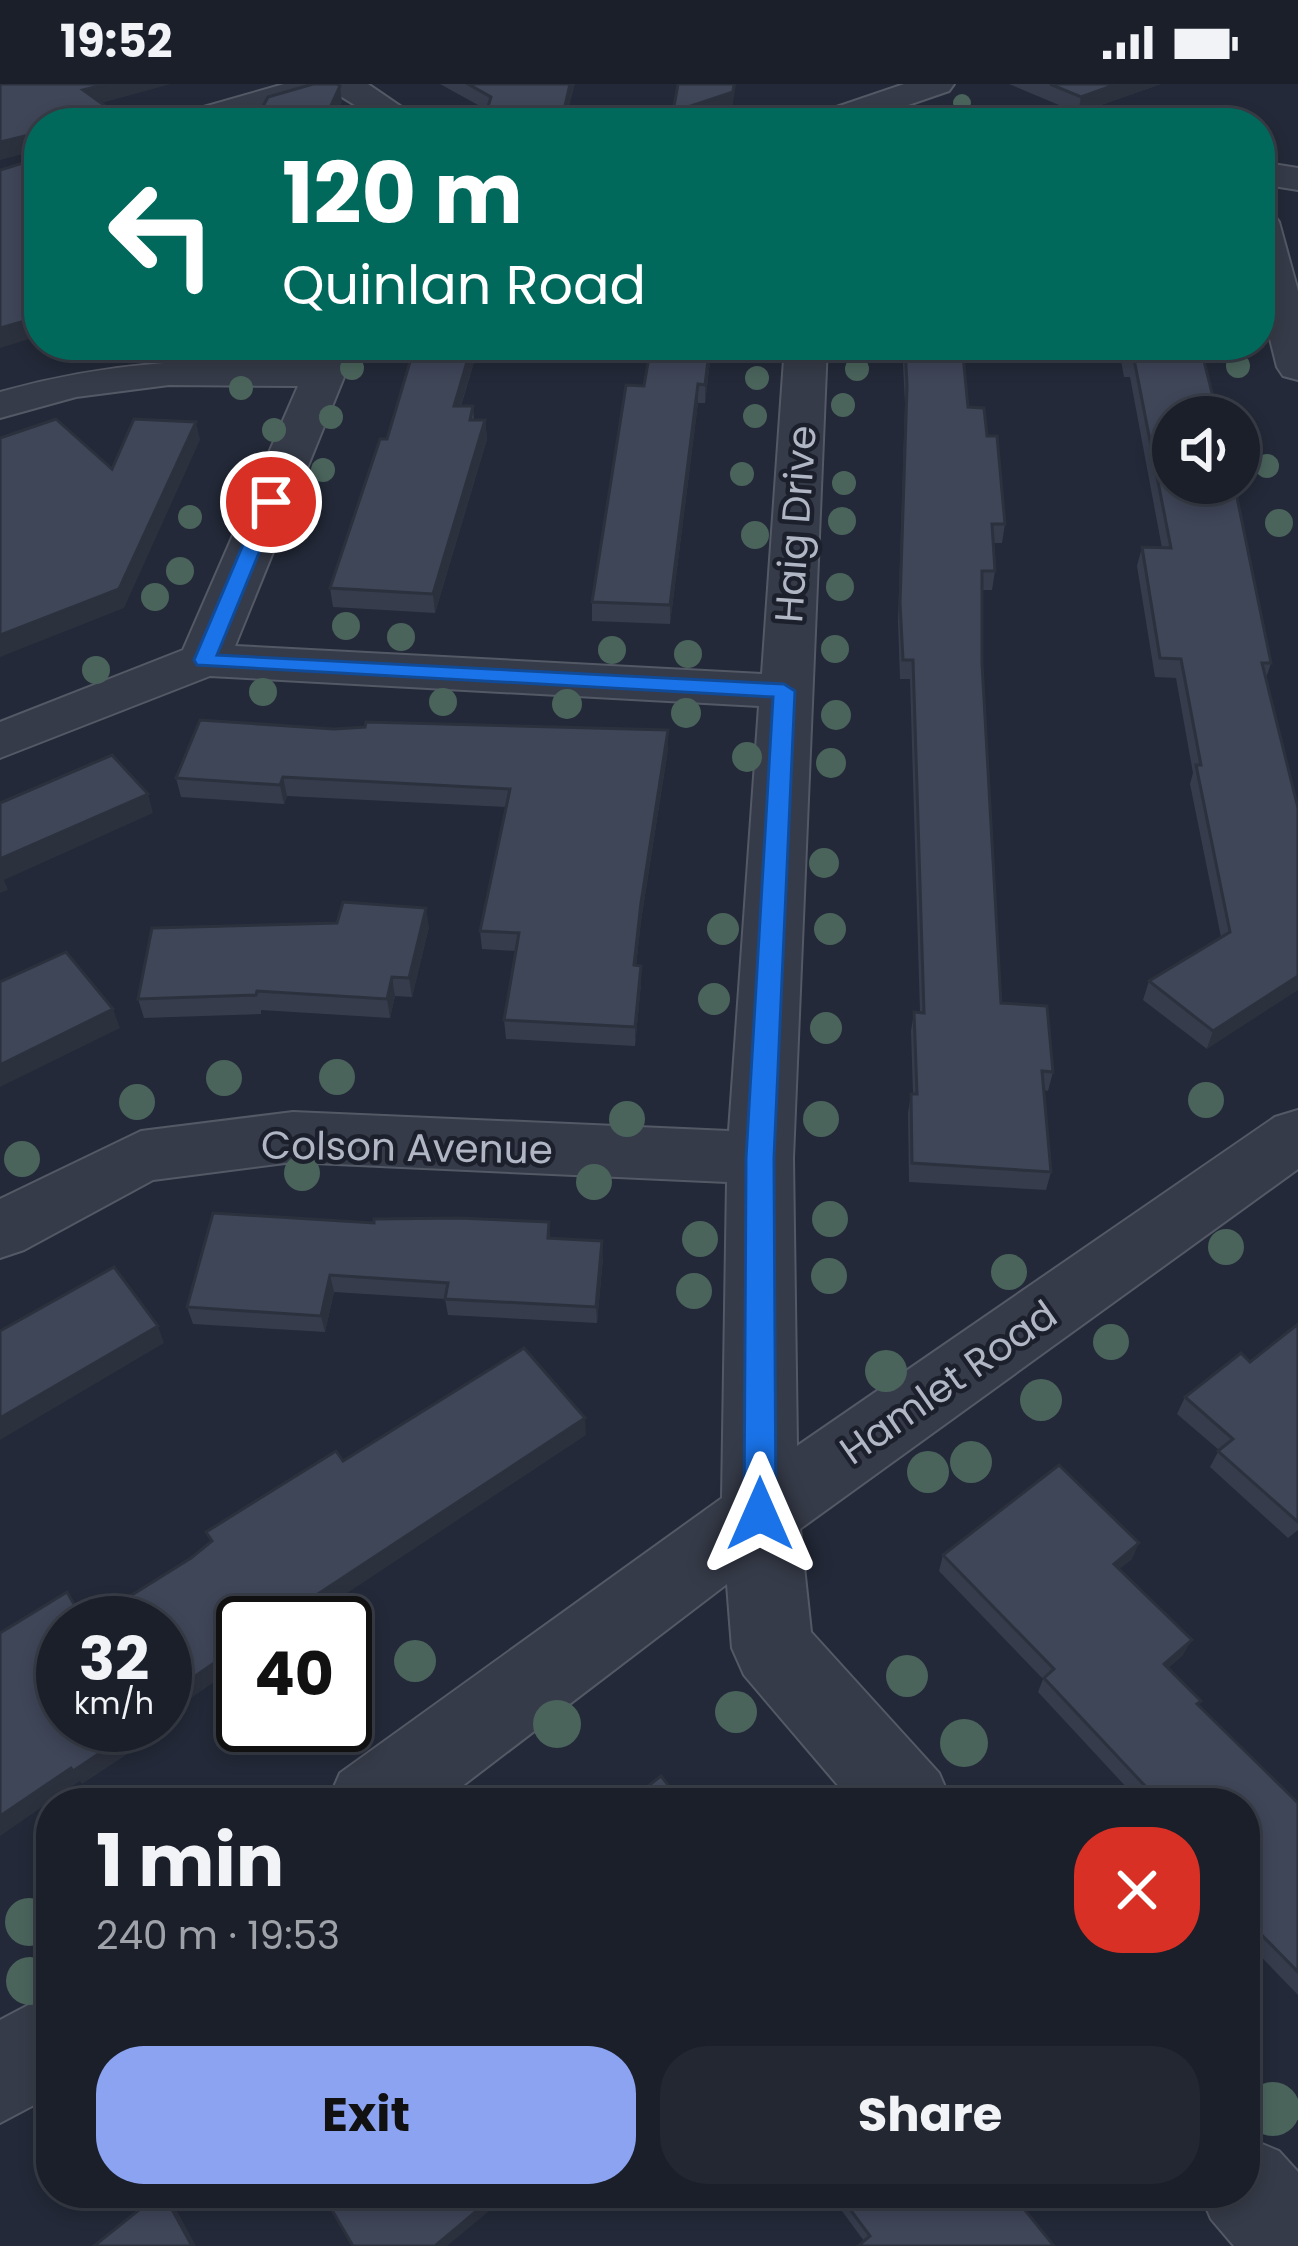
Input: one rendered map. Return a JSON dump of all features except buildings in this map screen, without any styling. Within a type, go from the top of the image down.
[{"type":"street","points":[[237,108],[322,84]]},
{"type":"street","points":[[344,84],[383,108]]},
{"type":"street","points":[[834,84],[885,108]]},
{"type":"street","points":[[863,108],[938,84]]},
{"type":"street","points":[[1275,280],[1298,368]]},
{"type":"street","points":[[0,405],[74,385],[319,360]]},
{"type":"street","points":[[204,660],[331,360]]},
{"type":"street","name":"Haig Drive","points":[[805,360],[760,1158],[760,1514],[772,1648],[896,1788]]},
{"type":"street","points":[[0,741],[204,660],[784,691]]},
{"type":"street","name":"Hamlet Road","points":[[390,1788],[760,1514],[1298,1135]]},
{"type":"street","name":"Colson Avenue","points":[[0,1231],[141,1156],[293,1137],[760,1158]]},
{"type":"street","points":[[0,2076],[36,2049]]},
{"type":"street","points":[[1260,2202],[1298,2245]]},
{"type":"route","points":[[271,502],[204,660],[784,691],[760,1158],[760,1514]]}]
